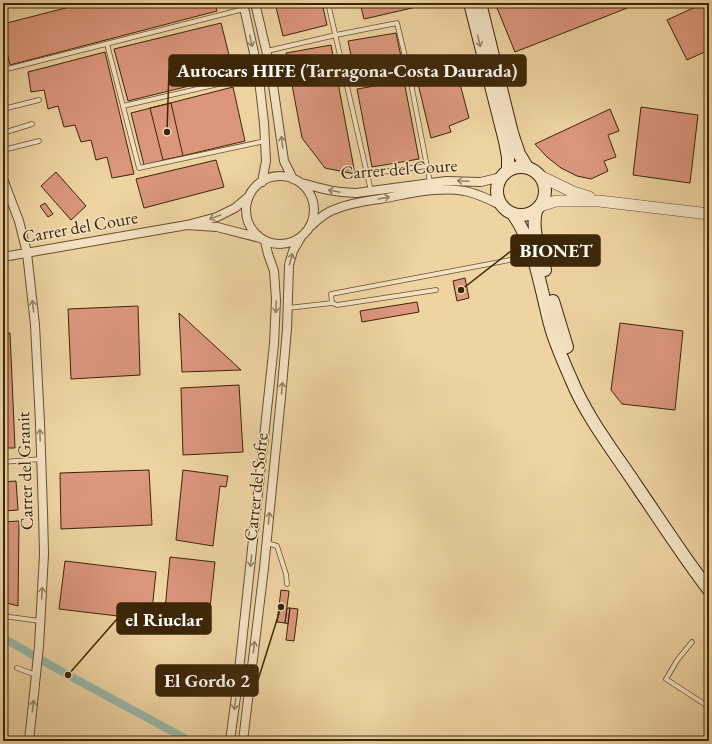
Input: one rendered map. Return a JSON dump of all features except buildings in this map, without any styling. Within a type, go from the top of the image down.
[{"type":"main road","points":[[470,3],[508,157],[505,174],[497,188],[498,196],[502,206],[513,214],[524,232],[552,330],[571,381],[588,412],[613,451],[709,590]]},
{"type":"main road","points":[[480,3],[512,133],[519,154],[527,167]]},
{"type":"main road","points":[[505,174],[516,167],[527,167],[533,169],[540,176],[545,185],[546,192],[543,202],[538,208],[534,218],[535,229],[550,292],[571,361],[596,412],[709,577]]},
{"type":"main road","points":[[513,214],[526,215],[538,208]]},
{"type":"street","points":[[255,3],[271,71],[284,161],[296,181]]},
{"type":"street","points":[[243,6],[258,76],[266,140],[266,161],[262,182]]},
{"type":"street","name":"Carrer del Coure","points":[[296,181],[340,193],[356,193],[446,180],[481,182],[505,174]]},
{"type":"street","points":[[276,176],[287,177],[296,181],[306,189],[314,206],[314,214],[310,226],[301,237],[294,241],[283,244],[275,244],[263,240],[252,230],[247,218],[246,203],[248,197],[255,187],[269,178],[276,176]]},
{"type":"street","points":[[540,176],[573,192],[599,201]]},
{"type":"street","name":"Carrer del Granit","points":[[3,179],[19,221],[27,253],[35,325],[44,554],[39,646],[29,741]]},
{"type":"street","name":"Carrer del Coure","points":[[310,226],[335,209],[352,204],[425,191],[466,191],[502,206]]},
{"type":"street","name":"Carrer del Coure","points":[[3,257],[186,225],[217,217],[235,208],[248,197]]},
{"type":"street","points":[[538,208],[556,201],[599,201],[709,214]]},
{"type":"street","name":"Carrer del Coure","points":[[186,225],[217,227],[263,240]]},
{"type":"street","name":"Carrer del Sofre","points":[[243,741],[281,397],[287,329],[290,265],[293,251],[301,237]]},
{"type":"street","name":"Carrer del Sofre","points":[[230,741],[238,681],[274,344],[276,300],[274,271],[263,240]]},
{"type":"lane","points":[[328,3],[371,191]]},
{"type":"lane","points":[[3,70],[107,44],[243,6]]},
{"type":"lane","points":[[267,51],[397,23],[409,73],[430,182]]},
{"type":"lane","points":[[107,44],[139,168],[266,140]]},
{"type":"lane","points":[[346,82],[409,73]]},
{"type":"lane","points":[[123,106],[258,76]]},
{"type":"lane","points":[[3,109],[39,100]]},
{"type":"lane","points":[[3,134],[32,124]]},
{"type":"lane","points":[[3,150],[39,141]]},
{"type":"lane","points":[[368,174],[426,166]]},
{"type":"lane","points":[[332,303],[331,294],[532,256]]},
{"type":"lane","points":[[287,308],[332,303],[337,305],[436,290]]},
{"type":"lane","points":[[3,462],[41,459]]},
{"type":"lane","points":[[266,543],[277,546],[286,574],[286,584]]},
{"type":"lane","points":[[3,615],[41,621]]},
{"type":"lane","points":[[692,642],[678,658],[666,679],[709,707]]},
{"type":"lane","points":[[17,668],[36,673]]},
{"type":"waterway","points":[[3,638],[190,741]]},
{"type":"place","name":"Autocars HIFE (Tarragona-Costa Daurada)","points":[[167,132]]},
{"type":"place","name":"BIONET","points":[[461,290]]},
{"type":"place","name":"El Gordo 2","points":[[281,607]]},
{"type":"place","name":"el Riuclar","points":[[68,675]]}]
